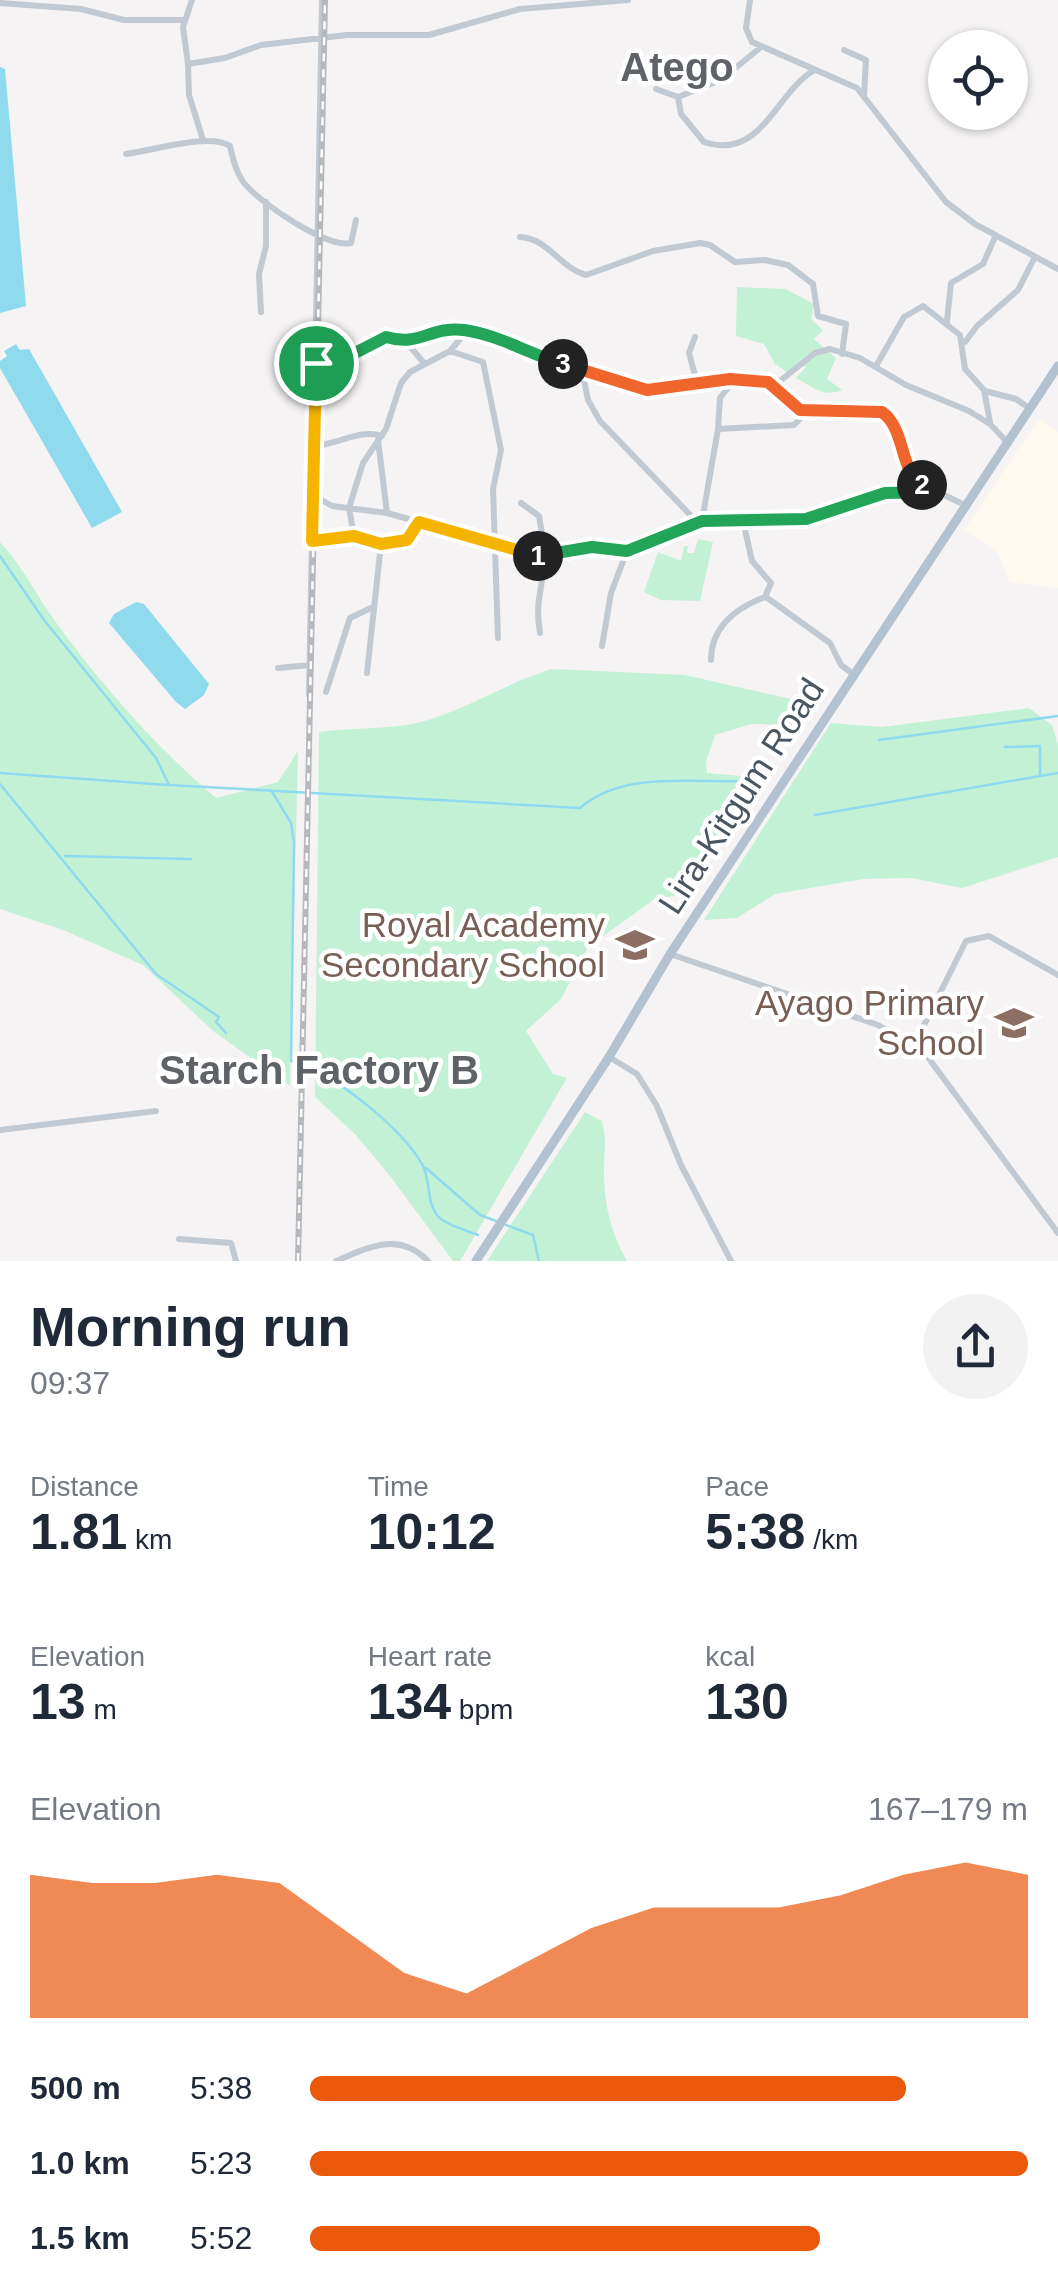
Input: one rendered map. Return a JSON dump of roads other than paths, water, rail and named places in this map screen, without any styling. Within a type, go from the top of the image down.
[{"type":"main road","name":"Lira-Kitgum Road","points":[[476,1261],[852,674],[968,506],[1058,366]]},
{"type":"street","points":[[78,0],[82,9]]},
{"type":"street","points":[[192,0],[184,20],[189,95],[203,140]]},
{"type":"street","points":[[309,695],[322,0]]},
{"type":"street","points":[[188,64],[225,58],[261,45],[347,35],[429,35],[520,10],[569,2],[628,0]]},
{"type":"street","points":[[750,0],[745,16],[747,35],[761,46],[857,88],[946,202],[1058,269]]},
{"type":"street","points":[[0,3],[82,9],[124,20],[184,20]]},
{"type":"street","points":[[656,89],[678,96],[721,80],[761,46]]},
{"type":"street","points":[[844,50],[866,60],[864,97]]},
{"type":"street","points":[[678,96],[681,114],[704,142],[736,145],[770,122],[790,88],[814,70]]},
{"type":"street","points":[[126,154],[203,140],[227,142],[242,179],[266,202],[318,237],[339,244],[351,243],[356,220]]},
{"type":"street","points":[[261,312],[259,274],[266,246],[266,202]]},
{"type":"street","points":[[946,322],[952,284],[956,277],[983,264],[996,234]]},
{"type":"street","points":[[520,236],[541,242],[558,260],[586,275],[654,252],[700,243],[710,244],[735,262],[765,260],[788,265],[812,284],[818,316],[846,324],[842,354]]},
{"type":"street","points":[[964,343],[977,326],[1018,290],[1035,257]]},
{"type":"street","points":[[876,366],[910,310],[924,306],[946,322],[964,343],[966,369],[984,390],[990,424]]},
{"type":"street","points":[[407,343],[438,331],[467,330],[647,390],[735,379],[775,385],[800,410],[800,420],[794,425],[718,429]]},
{"type":"street","points":[[354,536],[350,508],[366,454],[394,412],[401,383],[424,364],[450,352],[467,330]]},
{"type":"street","points":[[316,363],[355,353],[386,337],[407,343],[424,364]]},
{"type":"street","points":[[695,337],[689,353],[697,384]]},
{"type":"street","points":[[775,385],[820,349],[842,354],[876,366],[990,424],[1009,444]]},
{"type":"street","points":[[450,352],[483,362],[502,450],[494,470],[498,638]]},
{"type":"street","points":[[582,369],[588,400],[600,421],[700,522]]},
{"type":"street","points":[[700,522],[720,398],[735,379]]},
{"type":"street","points":[[984,390],[1016,399],[1029,408]]},
{"type":"street","points":[[800,410],[857,409],[886,414],[914,480],[968,506]]},
{"type":"street","points":[[314,446],[337,444],[368,432],[380,438]]},
{"type":"street","points":[[380,438],[386,513]]},
{"type":"street","points":[[313,495],[327,505],[386,513],[544,558],[592,547],[627,551],[700,522],[806,519],[885,493],[934,492]]},
{"type":"street","points":[[521,502],[538,516],[544,558],[544,574],[536,598],[540,634]]},
{"type":"street","points":[[312,541],[354,536],[381,544],[407,540],[419,522]]},
{"type":"street","points":[[711,660],[711,645],[718,630],[743,606],[765,597],[771,583],[752,561],[743,522]]},
{"type":"street","points":[[367,673],[381,544]]},
{"type":"street","points":[[602,646],[610,593],[627,551]]},
{"type":"street","points":[[765,597],[830,642],[841,664],[852,674]]},
{"type":"street","points":[[326,692],[350,618],[374,607]]},
{"type":"street","points":[[278,668],[310,664]]},
{"type":"street","points":[[914,1046],[966,941],[989,936],[1058,975]]},
{"type":"street","points":[[670,954],[846,1012],[914,1046],[934,1063],[1058,1233]]},
{"type":"street","points":[[609,1058],[637,1074],[657,1106],[680,1165],[732,1261]]},
{"type":"street","points":[[0,1130],[156,1110]]},
{"type":"street","points":[[179,1239],[231,1242],[236,1261]]},
{"type":"street","points":[[336,1261],[378,1242],[393,1242],[420,1253],[428,1261]]},
{"type":"water","points":[[0,67],[5,69],[26,306],[0,313]]},
{"type":"water","points":[[16,344],[20,350],[29,349],[122,512],[92,528],[0,368],[0,361],[7,356],[4,351]]},
{"type":"water","points":[[136,602],[144,604],[209,684],[204,695],[185,709],[109,623],[114,614]]},
{"type":"waterway","points":[[0,556],[44,620],[156,758],[169,785],[580,808],[598,796],[640,783],[756,781]]},
{"type":"waterway","points":[[879,740],[1058,716]]},
{"type":"waterway","points":[[1005,747],[1040,746],[1040,776],[1058,773]]},
{"type":"waterway","points":[[0,773],[168,785]]},
{"type":"waterway","points":[[815,815],[1040,776]]},
{"type":"waterway","points":[[0,784],[156,974],[219,1017],[216,1022],[226,1033]]},
{"type":"waterway","points":[[271,790],[291,823],[294,843],[291,1061],[325,1076],[382,1118],[422,1164],[437,1215],[478,1235]]},
{"type":"waterway","points":[[65,856],[191,859]]},
{"type":"waterway","points":[[426,1168],[480,1215],[496,1221]]},
{"type":"waterway","points":[[506,1225],[533,1235],[539,1261]]},
{"type":"railway","points":[[298,1261],[325,0]]},
{"type":"place","name":"Royal Academy Secondary School","points":[[635,945]]},
{"type":"place","name":"Ayago Primary School","points":[[1014,1023]]},
{"type":"district","name":"Atego","points":[[677,67]]},
{"type":"district","name":"Starch Factory B","points":[[319,1070]]}]
